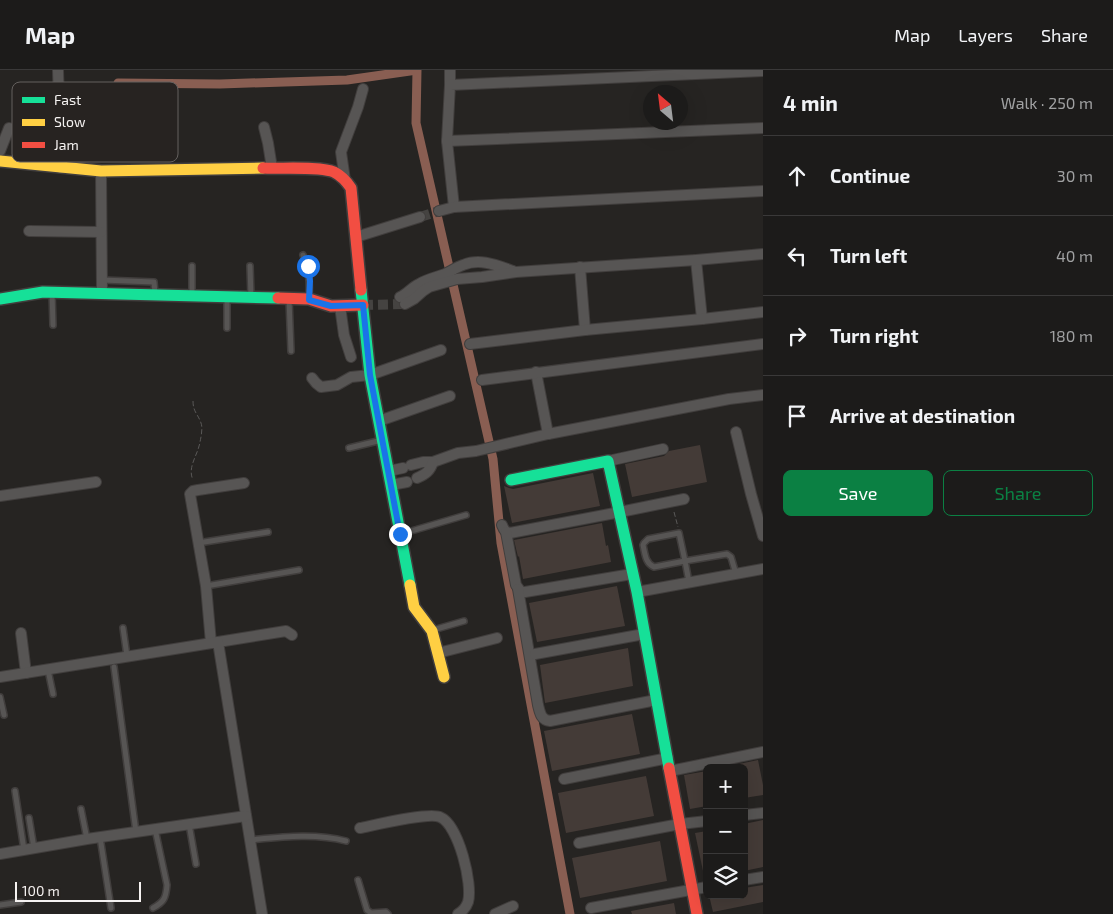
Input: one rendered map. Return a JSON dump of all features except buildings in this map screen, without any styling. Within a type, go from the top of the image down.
[{"type":"street","points":[[450,70],[447,141],[454,207]]},
{"type":"street","points":[[450,85],[763,71]]},
{"type":"street","points":[[345,180],[341,152],[363,88]]},
{"type":"street","points":[[264,127],[272,168]]},
{"type":"street","points":[[0,151],[9,128]]},
{"type":"street","points":[[447,141],[763,128]]},
{"type":"street","points":[[0,161],[101,171],[238,168],[320,169],[334,172],[348,183],[351,188],[370,375],[414,607],[432,631],[444,676]]},
{"type":"street","points":[[61,162],[61,168]]},
{"type":"street","points":[[101,171],[102,294]]},
{"type":"street","points":[[439,211],[454,207],[763,190]]},
{"type":"street","points":[[356,237],[420,217]]},
{"type":"street","points":[[28,231],[101,232]]},
{"type":"street","points":[[402,300],[418,284],[455,275],[482,277],[516,272],[763,254]]},
{"type":"street","points":[[696,260],[702,319]]},
{"type":"street","points":[[455,275],[462,265],[473,262],[493,264],[516,272]]},
{"type":"street","points":[[580,267],[585,330]]},
{"type":"street","points":[[0,299],[52,292],[289,299],[309,300],[331,306],[363,305]]},
{"type":"street","points":[[340,306],[344,335],[351,357]]},
{"type":"street","points":[[470,344],[763,312]]},
{"type":"street","points":[[482,380],[763,344]]},
{"type":"street","points":[[312,378],[321,387],[337,385],[352,378],[370,375],[441,350]]},
{"type":"street","points":[[536,372],[548,434]]},
{"type":"street","points":[[389,471],[423,462],[433,462],[458,453],[476,451],[548,434],[763,394]]},
{"type":"street","points":[[379,421],[450,396]]},
{"type":"street","points":[[736,432],[763,536]]},
{"type":"street","points":[[511,480],[608,462],[664,449]]},
{"type":"street","points":[[391,486],[427,473],[433,462]]},
{"type":"street","points":[[608,462],[636,592],[697,914]]},
{"type":"street","points":[[0,496],[96,482]]},
{"type":"street","points":[[244,484],[193,491],[190,496],[262,914]]},
{"type":"street","points":[[656,700],[550,722],[542,718],[538,705],[518,589],[504,529],[510,533],[684,499]]},
{"type":"street","points":[[636,592],[763,568]]},
{"type":"street","points":[[518,589],[521,592],[525,592],[632,574]]},
{"type":"street","points":[[0,677],[286,631],[292,635]]},
{"type":"street","points":[[21,633],[26,673]]},
{"type":"street","points":[[536,654],[644,634]]},
{"type":"street","points":[[438,653],[497,638]]},
{"type":"street","points":[[670,771],[763,752]]},
{"type":"street","points":[[564,779],[668,758]]},
{"type":"street","points":[[748,814],[763,812]]},
{"type":"street","points":[[0,854],[87,839],[246,816]]},
{"type":"street","points":[[360,828],[430,816],[440,817],[450,824],[461,850],[469,881],[468,900],[462,913]]},
{"type":"street","points":[[579,843],[703,821]]},
{"type":"street","points":[[748,879],[763,877]]},
{"type":"street","points":[[591,908],[703,888]]},
{"type":"street","points":[[495,914],[513,906]]},
{"type":"lane","points":[[303,255],[308,266],[310,281],[309,300]]},
{"type":"lane","points":[[192,266],[192,296]]},
{"type":"lane","points":[[250,266],[251,298]]},
{"type":"lane","points":[[102,280],[154,282],[155,295]]},
{"type":"lane","points":[[52,292],[53,325]]},
{"type":"lane","points":[[227,297],[227,328]]},
{"type":"lane","points":[[289,299],[291,351]]},
{"type":"lane","points":[[349,448],[383,439]]},
{"type":"lane","points":[[400,534],[466,515]]},
{"type":"lane","points":[[198,543],[268,532]]},
{"type":"lane","points":[[689,582],[685,560],[679,533],[648,539],[644,543],[647,562],[651,566],[654,567],[685,560],[727,554],[731,557],[736,574]]},
{"type":"lane","points":[[206,586],[299,570]]},
{"type":"lane","points":[[432,631],[464,621]]},
{"type":"lane","points":[[123,628],[127,656]]},
{"type":"lane","points":[[114,666],[136,832]]},
{"type":"lane","points":[[48,669],[53,694]]},
{"type":"lane","points":[[0,697],[4,715]]},
{"type":"lane","points":[[14,791],[29,849]]},
{"type":"lane","points":[[81,810],[87,839]]},
{"type":"lane","points":[[29,818],[29,849]]},
{"type":"lane","points":[[189,824],[196,864]]},
{"type":"lane","points":[[153,908],[163,901],[167,885],[155,830]]},
{"type":"lane","points":[[250,840],[301,836],[346,841]]},
{"type":"lane","points":[[100,837],[111,908]]},
{"type":"lane","points":[[358,880],[370,913],[386,912],[388,914]]},
{"type":"lane","points":[[0,905],[21,902]]},
{"type":"path","points":[[193,401],[193,408],[202,424],[200,446],[192,463],[191,476],[198,490]]},
{"type":"waterway","points":[[178,84],[347,80],[417,70],[416,123],[493,459],[501,543],[570,914]]},
{"type":"tunnel","points":[[420,217],[439,211]]},
{"type":"tunnel","points":[[363,305],[405,304]]},
{"type":"traffic: fast","points":[[361,290],[370,375],[410,585]]},
{"type":"traffic: fast","points":[[0,299],[43,292],[278,298]]},
{"type":"traffic: fast","points":[[511,480],[608,461],[637,592],[669,768]]},
{"type":"traffic: slow","points":[[0,161],[101,171],[263,168]]},
{"type":"traffic: slow","points":[[410,585],[414,607],[432,631],[444,677]]},
{"type":"traffic: jam","points":[[263,168],[328,170],[339,175],[351,188],[361,290]]},
{"type":"traffic: jam","points":[[278,298],[309,299],[331,306],[363,305]]},
{"type":"traffic: jam","points":[[669,768],[697,914]]},
{"type":"route","points":[[308,266],[310,281],[309,300],[331,306],[363,305],[370,375],[400,534]]}]
